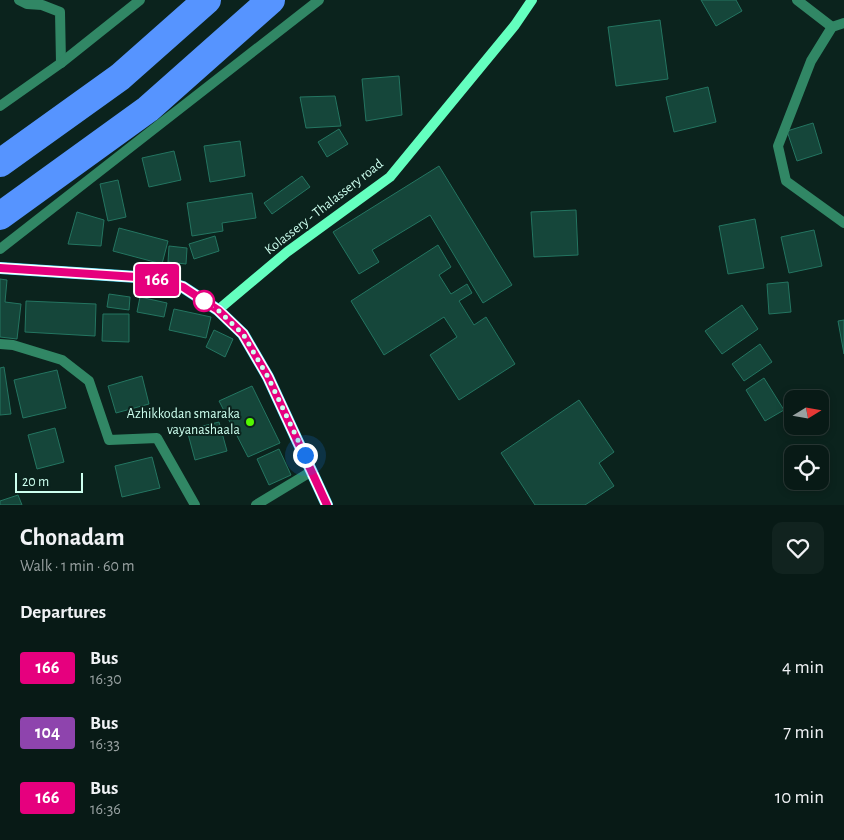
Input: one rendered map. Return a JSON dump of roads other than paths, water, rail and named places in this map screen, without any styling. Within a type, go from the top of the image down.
[{"type":"highway","points":[[0,163],[120,77],[207,0]]},
{"type":"highway","points":[[0,216],[148,109],[271,0]]},
{"type":"main road","name":"Kolassery - Thalassery road","points":[[218,310],[287,252],[390,177],[515,25],[532,0]]},
{"type":"main road","points":[[0,268],[152,278],[183,287],[218,310],[243,334],[268,377],[327,505]]},
{"type":"street","points":[[19,0],[27,4],[42,5],[60,12],[61,63]]},
{"type":"street","points":[[0,106],[61,63],[140,0]]},
{"type":"street","points":[[0,249],[319,0]]},
{"type":"street","points":[[797,0],[832,27]]},
{"type":"street","points":[[844,23],[832,27],[811,61],[778,146],[786,181],[844,223]]},
{"type":"street","points":[[0,344],[13,345],[62,360],[88,381],[109,440],[157,438],[195,505]]},
{"type":"street","points":[[256,505],[312,471]]},
{"type":"place","name":"Azhikkodan smaraka vayanashaala","points":[[250,422]]}]
